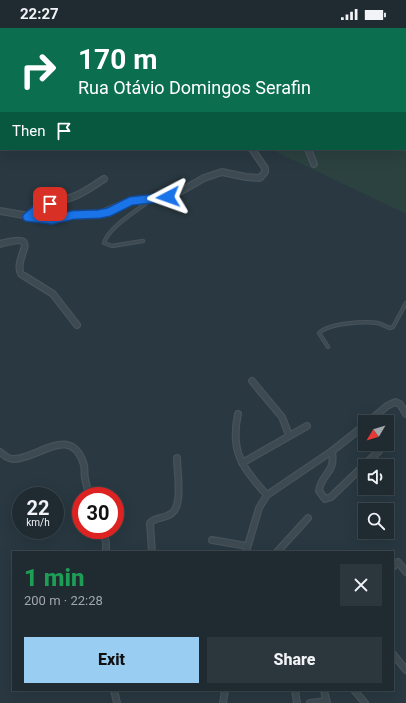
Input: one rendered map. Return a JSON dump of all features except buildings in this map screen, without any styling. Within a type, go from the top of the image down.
[{"type":"street","points":[[0,211],[27,217],[52,220],[73,215],[109,212],[131,201],[176,194],[204,178],[222,172],[260,178],[265,172],[265,168],[253,150]]},
{"type":"street","points":[[308,150],[314,164]]},
{"type":"street","points":[[27,217],[31,212],[43,206],[75,196],[104,179]]},
{"type":"street","points":[[0,244],[14,239],[20,240],[23,243],[24,251],[18,264],[21,274],[53,294],[78,325]]},
{"type":"street","points":[[252,381],[282,417],[289,435]]},
{"type":"street","points":[[376,415],[387,406],[395,402],[400,404],[406,414]]},
{"type":"street","points":[[238,414],[234,439],[242,463],[248,475],[267,495]]},
{"type":"street","points":[[242,463],[307,426]]},
{"type":"street","points":[[212,540],[247,549],[259,508],[267,495],[332,451],[358,431]]},
{"type":"street","points":[[0,452],[6,458],[13,460],[24,458],[59,444],[69,446],[78,452],[84,466],[87,487]]},
{"type":"street","points":[[332,451],[332,468],[320,484],[319,491],[326,499],[331,497],[379,451]]},
{"type":"street","points":[[152,551],[150,523],[155,519],[164,518],[172,514],[177,507],[177,458]]},
{"type":"street","points":[[278,551],[308,518]]},
{"type":"street","points":[[105,539],[106,551]]},
{"type":"street","points":[[394,566],[398,562],[406,572]]},
{"type":"street","points":[[394,655],[406,670]]},
{"type":"street","points":[[114,691],[117,703]]},
{"type":"street","points":[[223,703],[225,691]]},
{"type":"street","points":[[295,691],[297,703]]},
{"type":"street","points":[[310,703],[326,702],[324,691]]},
{"type":"street","points":[[355,691],[365,703]]},
{"type":"lane","points":[[143,242],[112,246],[108,246],[104,243],[109,235],[128,216],[153,197]]},
{"type":"lane","points":[[328,347],[319,333],[328,327],[338,324],[379,323],[390,328],[406,303]]},
{"type":"green space","points":[[272,150],[406,150],[406,214]]},
{"type":"route","points":[[50,204],[31,212],[27,217],[52,220],[73,215],[99,214],[109,212],[116,206],[131,201],[153,197],[168,197]]}]
